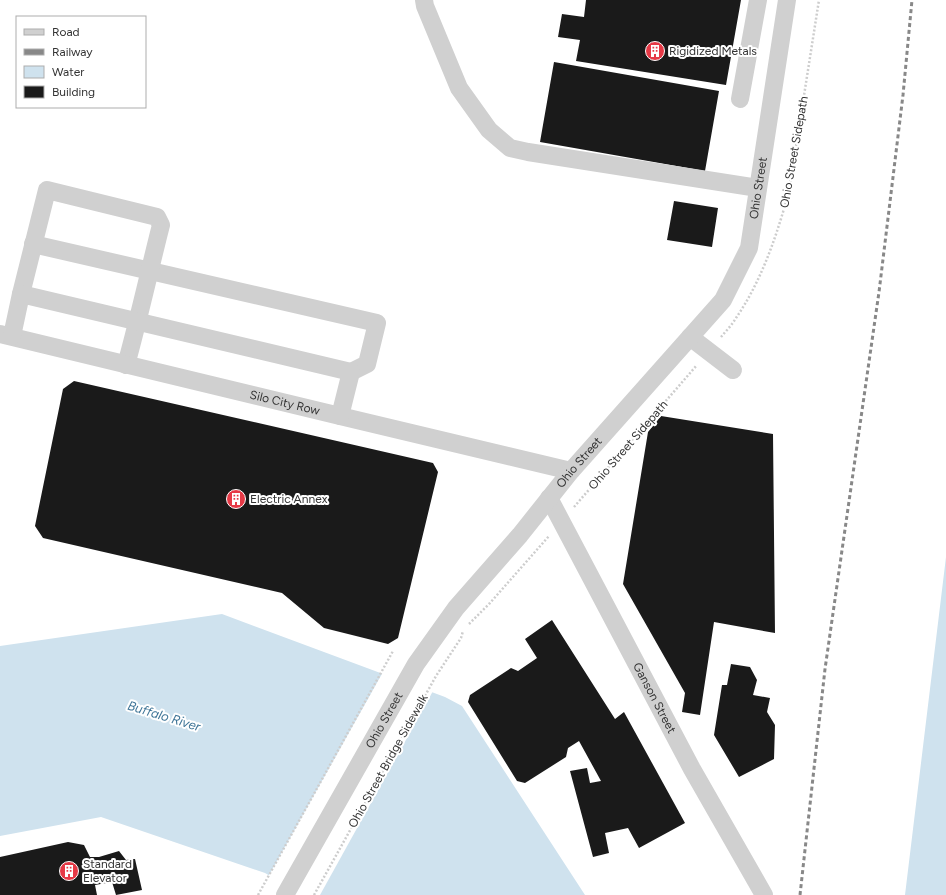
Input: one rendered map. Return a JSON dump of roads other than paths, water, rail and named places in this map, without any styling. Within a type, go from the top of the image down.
[{"type":"street","points":[[424,0],[425,6],[459,88],[489,130],[510,148],[758,188]]},
{"type":"street","points":[[740,99],[757,4],[786,6]]},
{"type":"street","name":"Ohio Street","points":[[284,895],[416,664],[456,608],[520,535],[571,471],[723,300],[749,248],[786,6]]},
{"type":"street","points":[[743,81],[773,87]]},
{"type":"street","points":[[6,335],[21,294],[47,190],[157,217],[161,225],[149,270],[138,322],[126,365]]},
{"type":"street","points":[[21,294],[351,372],[367,364],[377,323],[33,244]]},
{"type":"street","name":"Silo City Row","points":[[6,335],[571,471]]},
{"type":"street","points":[[690,337],[733,370]]},
{"type":"street","points":[[340,416],[351,372]]},
{"type":"street","name":"Ganson Street","points":[[549,498],[692,769],[764,895]]},
{"type":"water","points":[[946,557],[946,895],[905,895]]},
{"type":"water","name":"Buffalo River","points":[[222,614],[445,697],[462,706],[585,895],[303,895],[265,873],[101,817],[0,836],[0,646]]},
{"type":"railway","points":[[800,895],[825,669],[879,292],[903,95],[912,0]]},
{"type":"place","name":"Rigidized Metals","points":[[655,51]]},
{"type":"place","name":"Electric Annex","points":[[236,499]]},
{"type":"place","name":"Standard Elevator","points":[[69,871]]}]
